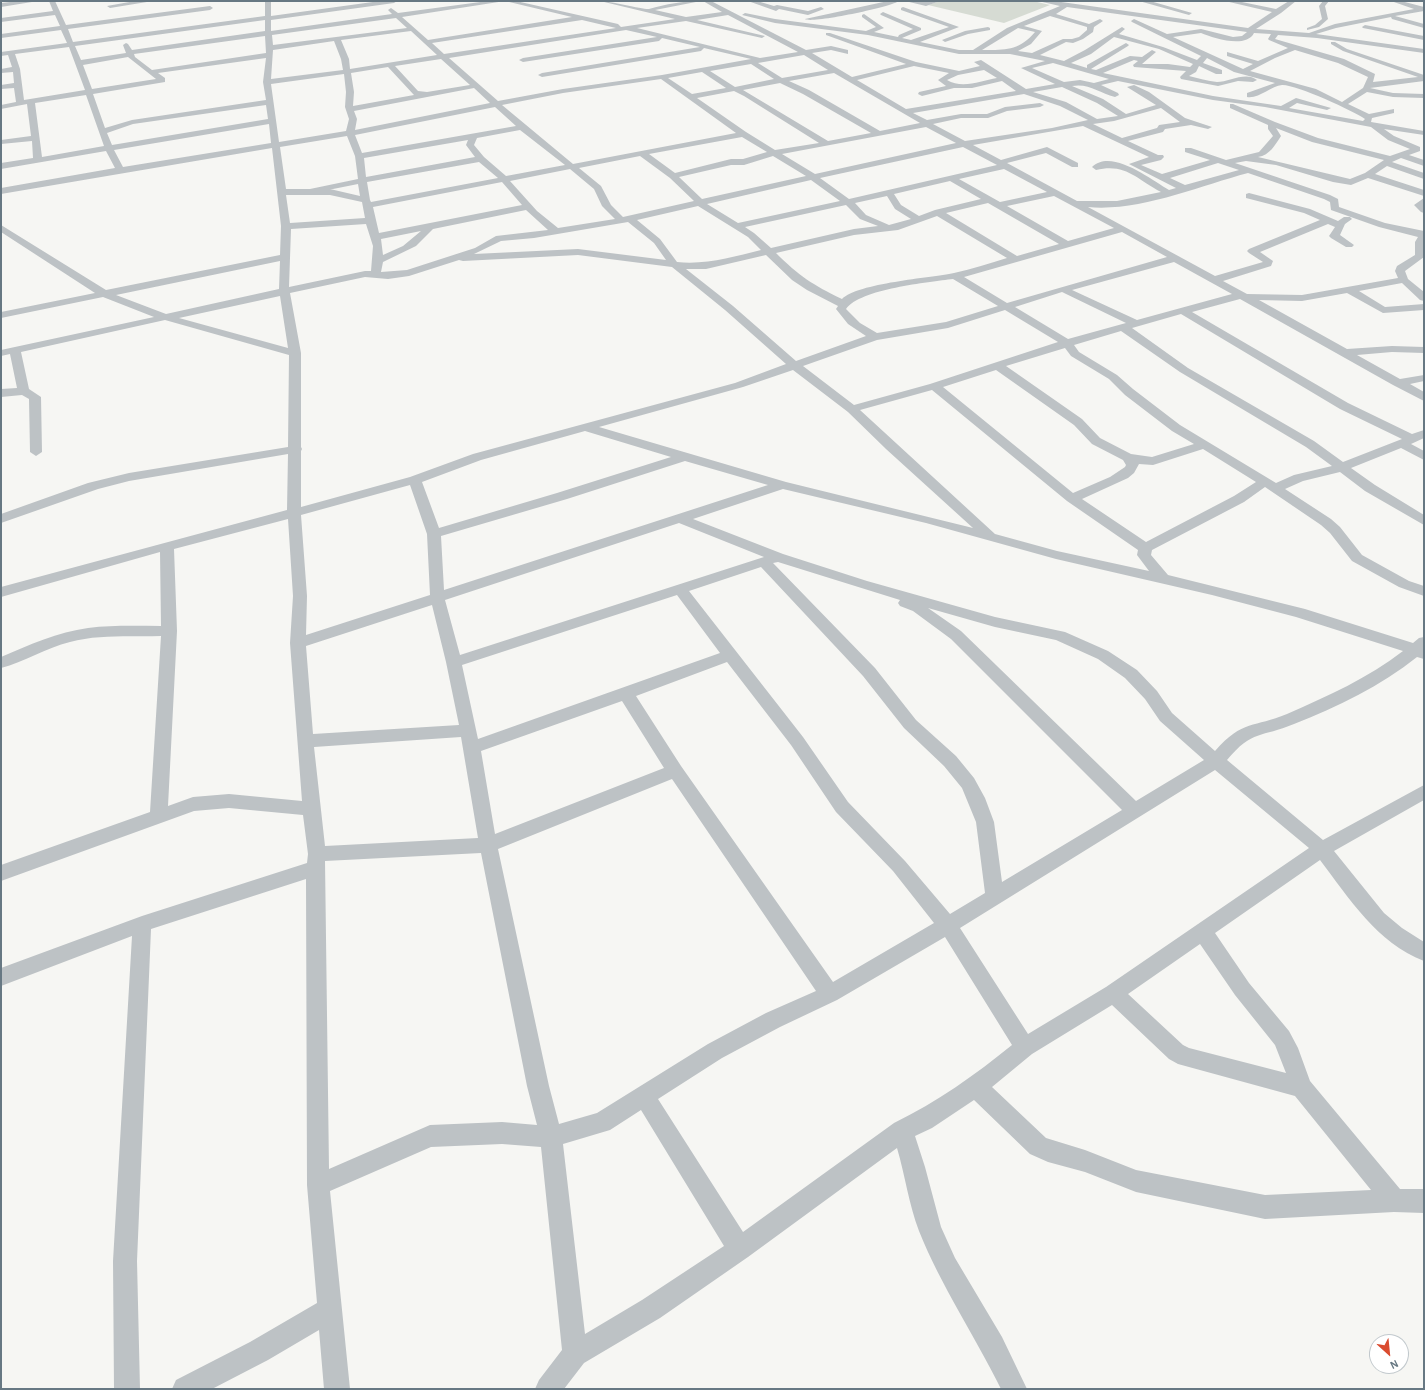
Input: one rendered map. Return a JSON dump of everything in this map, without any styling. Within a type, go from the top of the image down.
[{"type":"street","points":[[1,5],[35,1]]},
{"type":"street","points":[[52,1],[78,63],[108,147],[120,170]]},
{"type":"street","points":[[115,20],[108,3],[150,1]]},
{"type":"street","points":[[268,1],[269,46],[267,82],[286,226],[284,291],[295,353],[296,449],[294,513],[300,596],[298,643],[316,861],[318,1185],[337,1389]]},
{"type":"street","points":[[1,36],[115,20],[214,13],[268,18],[394,1]]},
{"type":"street","points":[[151,72],[269,46],[310,28],[502,1]]},
{"type":"street","points":[[508,1],[763,59]]},
{"type":"street","points":[[603,1],[781,41]]},
{"type":"street","points":[[643,10],[698,1]]},
{"type":"street","points":[[706,1],[804,52],[821,64],[905,112],[1176,258],[1343,353],[1424,397]]},
{"type":"street","points":[[751,1],[808,13],[826,8]]},
{"type":"street","points":[[880,1],[889,3]]},
{"type":"street","points":[[831,27],[864,12],[896,1]]},
{"type":"street","points":[[792,24],[804,19],[864,12],[877,14],[886,13],[903,9],[909,4],[925,4],[936,1]]},
{"type":"street","points":[[1040,1],[1083,8],[1098,13],[1193,18],[1222,26],[1320,36],[1424,51]]},
{"type":"street","points":[[1142,1],[1158,5],[1193,18]]},
{"type":"street","points":[[1228,1],[1279,12]]},
{"type":"street","points":[[1242,13],[1265,1]]},
{"type":"street","points":[[1184,26],[1234,40],[1248,36],[1250,30],[1279,12],[1293,1]]},
{"type":"street","points":[[1286,33],[1311,29],[1324,22],[1326,19],[1322,6],[1325,2],[1316,1]]},
{"type":"street","points":[[1398,1],[1424,8]]},
{"type":"street","points":[[378,2],[397,16],[522,127],[598,188],[604,202],[625,219],[657,241],[674,264],[730,308],[795,366],[852,409],[913,468],[996,540]]},
{"type":"street","points":[[850,3],[864,12],[881,28],[868,32]]},
{"type":"street","points":[[1081,23],[1098,13],[1107,3]]},
{"type":"street","points":[[1033,55],[1057,44],[1071,44],[1114,14],[1158,5],[1178,3]]},
{"type":"street","points":[[753,16],[773,12],[777,6],[799,4]]},
{"type":"street","points":[[976,51],[994,38],[1017,26],[1046,15],[1066,5]]},
{"type":"street","points":[[1424,8],[1364,24],[1329,28],[1312,33],[1340,48],[1424,78]]},
{"type":"street","points":[[903,9],[953,25],[956,27],[954,28]]},
{"type":"street","points":[[1367,11],[1415,23]]},
{"type":"street","points":[[864,12],[874,14]]},
{"type":"street","points":[[1,20],[57,13]]},
{"type":"street","points":[[1,54],[123,38],[214,13]]},
{"type":"street","points":[[886,13],[924,24]]},
{"type":"street","points":[[821,64],[842,57],[864,47],[919,29],[886,13]]},
{"type":"street","points":[[267,82],[390,65],[686,19],[730,14],[753,16],[792,24],[868,32],[912,42],[928,49],[961,48],[976,51],[1010,52],[1033,55],[1098,72],[1146,94],[1188,123],[1208,127]]},
{"type":"street","points":[[1114,14],[1165,35],[1237,70]]},
{"type":"street","points":[[1046,15],[1081,23],[1097,38],[1152,51],[1137,65],[1149,68],[1158,66],[1178,67],[1193,70]]},
{"type":"street","points":[[1046,15],[1088,31]]},
{"type":"street","points":[[426,42],[581,18]]},
{"type":"street","points":[[822,18],[842,22]]},
{"type":"street","points":[[1165,35],[1169,30],[1184,26],[1193,18]]},
{"type":"street","points":[[1097,38],[1129,19]]},
{"type":"street","points":[[1222,26],[1232,19]]},
{"type":"street","points":[[1029,21],[1046,24]]},
{"type":"street","points":[[1378,44],[1395,32],[1415,23],[1424,21]]},
{"type":"street","points":[[1355,32],[1364,24]]},
{"type":"street","points":[[1364,24],[1424,38]]},
{"type":"street","points":[[812,26],[814,29],[914,64],[956,73]]},
{"type":"street","points":[[1010,52],[1028,43],[1042,32],[1017,26]]},
{"type":"street","points":[[310,28],[322,41]]},
{"type":"street","points":[[862,55],[883,53],[898,49],[912,42],[954,28],[969,34]]},
{"type":"street","points":[[1329,28],[1424,44]]},
{"type":"street","points":[[1404,28],[1424,33]]},
{"type":"street","points":[[78,63],[130,54],[269,46],[322,41],[411,29]]},
{"type":"street","points":[[928,49],[969,34],[988,29]]},
{"type":"street","points":[[1064,64],[1082,55],[1122,29],[1127,30]]},
{"type":"street","points":[[1074,31],[1088,31]]},
{"type":"street","points":[[1165,35],[1201,31]]},
{"type":"street","points":[[1272,32],[1275,35],[1271,39],[1280,43],[1327,57],[1366,72],[1372,76],[1366,87],[1343,104]]},
{"type":"street","points":[[952,60],[969,34]]},
{"type":"street","points":[[1280,43],[1300,38],[1301,34]]},
{"type":"street","points":[[1114,35],[1161,48],[1219,72]]},
{"type":"street","points":[[1060,36],[1071,44]]},
{"type":"street","points":[[1,107],[31,100],[162,80],[135,61],[123,38]]},
{"type":"street","points":[[523,60],[666,38]]},
{"type":"street","points":[[337,39],[345,59],[351,98],[350,109],[353,119],[350,134],[359,156],[366,203],[378,246],[378,260],[375,275]]},
{"type":"street","points":[[1087,69],[1126,45]]},
{"type":"street","points":[[505,47],[563,91]]},
{"type":"street","points":[[537,72],[710,47]]},
{"type":"street","points":[[1,191],[276,144],[350,134],[563,91],[662,77],[804,52],[831,48],[842,57]]},
{"type":"street","points":[[905,112],[1022,91],[1083,82],[1117,94],[1063,104],[1043,102],[1022,91],[961,48]]},
{"type":"street","points":[[1245,71],[1258,63],[1294,48]]},
{"type":"street","points":[[1371,59],[1402,48]]},
{"type":"street","points":[[1414,50],[1420,58]]},
{"type":"street","points":[[1044,58],[1059,52]]},
{"type":"street","points":[[11,53],[16,69],[20,102]]},
{"type":"street","points":[[1230,54],[1258,63]]},
{"type":"street","points":[[905,60],[920,55]]},
{"type":"street","points":[[1206,55],[1193,70],[1184,77],[1219,84],[1238,79],[1253,80]]},
{"type":"street","points":[[1098,72],[1133,58],[1143,59]]},
{"type":"street","points":[[752,61],[782,81],[806,92],[879,134]]},
{"type":"street","points":[[1053,61],[1022,67],[1095,99],[1120,118],[1148,119]]},
{"type":"street","points":[[932,68],[943,63]]},
{"type":"street","points":[[1366,72],[1407,63]]},
{"type":"street","points":[[849,80],[914,64]]},
{"type":"street","points":[[390,65],[416,93],[429,95]]},
{"type":"street","points":[[986,67],[956,73],[942,80],[953,86],[964,87],[990,80],[1004,79]]},
{"type":"street","points":[[1,71],[16,69]]},
{"type":"street","points":[[704,70],[734,89],[747,94],[827,144]]},
{"type":"street","points":[[1198,79],[1219,72],[1237,70],[1263,76],[1322,94],[1343,104],[1366,122],[1403,144],[1421,151]]},
{"type":"street","points":[[1411,73],[1424,70]]},
{"type":"street","points":[[690,97],[833,71]]},
{"type":"street","points":[[1217,99],[1263,76]]},
{"type":"street","points":[[662,77],[743,134],[848,202],[868,220],[891,228]]},
{"type":"street","points":[[1366,87],[1424,78]]},
{"type":"street","points":[[1094,85],[1115,79],[1217,99],[1282,108],[1424,133]]},
{"type":"street","points":[[1185,92],[1208,82]]},
{"type":"street","points":[[1250,95],[1284,82]]},
{"type":"street","points":[[1,87],[17,85]]},
{"type":"street","points":[[350,109],[475,86]]},
{"type":"street","points":[[939,105],[922,94],[953,86]]},
{"type":"street","points":[[1366,87],[1393,95],[1424,96]]},
{"type":"street","points":[[941,90],[965,102]]},
{"type":"street","points":[[673,176],[731,162],[744,162],[773,153],[879,134],[961,116],[988,116],[1010,108],[1043,102],[1076,91]]},
{"type":"street","points":[[1217,99],[1272,124],[1316,140],[1389,161],[1424,176]]},
{"type":"street","points":[[31,100],[38,160]]},
{"type":"street","points":[[1282,108],[1296,100],[1328,108]]},
{"type":"street","points":[[102,128],[269,102]]},
{"type":"street","points":[[1063,104],[1085,119],[1122,140],[1159,157],[1133,164],[1184,188]]},
{"type":"street","points":[[1031,125],[1085,119],[1096,121],[1120,118],[1157,108],[1160,105]]},
{"type":"street","points":[[1353,130],[1366,122],[1391,111]]},
{"type":"street","points":[[1163,118],[1179,118]]},
{"type":"street","points":[[1,353],[362,274],[388,276],[409,273],[478,250],[495,239],[556,231],[625,219],[963,144],[1052,130],[1085,119]]},
{"type":"street","points":[[1,166],[108,147],[272,121]]},
{"type":"street","points":[[1122,140],[1160,130],[1162,127],[1188,123]]},
{"type":"street","points":[[1163,177],[1222,162],[1256,156],[1267,150],[1277,136],[1272,129],[1272,124]]},
{"type":"street","points":[[359,156],[445,149],[474,136],[522,127]]},
{"type":"street","points":[[1384,133],[1396,134],[1424,128]]},
{"type":"street","points":[[282,192],[330,192],[366,203],[504,179],[743,134]]},
{"type":"street","points":[[474,136],[470,145],[480,159],[504,179],[539,220],[556,231]]},
{"type":"street","points":[[1,142],[35,138]]},
{"type":"street","points":[[440,166],[445,149]]},
{"type":"street","points":[[738,226],[951,178],[1046,150],[1075,165]]},
{"type":"street","points":[[1188,150],[1327,197],[1335,201],[1334,208],[1353,216],[1382,226],[1424,234],[1420,242],[1423,252],[1421,257],[1401,268],[1400,271],[1404,280],[1424,298]]},
{"type":"street","points":[[1246,158],[1277,163],[1344,182],[1356,181],[1401,155],[1421,151]]},
{"type":"street","points":[[641,152],[673,176],[698,202],[719,216],[738,226],[751,236],[805,284],[842,304]]},
{"type":"street","points":[[1401,155],[1424,163]]},
{"type":"street","points":[[310,192],[480,159]]},
{"type":"street","points":[[1096,167],[1116,165],[1145,178],[1152,185],[1167,192]]},
{"type":"street","points":[[1069,200],[1095,206],[1123,203],[1249,171]]},
{"type":"street","points":[[1368,174],[1424,193]]},
{"type":"street","points":[[951,178],[1066,244]]},
{"type":"street","points":[[889,193],[897,206],[917,219]]},
{"type":"street","points":[[999,205],[1054,193]]},
{"type":"street","points":[[1249,196],[1307,211],[1326,221],[1341,226]]},
{"type":"street","points":[[452,258],[491,258],[532,253],[578,252],[695,267],[706,266],[854,232],[904,225],[938,212],[990,200]]},
{"type":"street","points":[[1424,201],[1419,204],[1424,210]]},
{"type":"street","points":[[376,237],[429,228],[528,207]]},
{"type":"street","points":[[938,212],[1014,258]]},
{"type":"street","points":[[1349,245],[1334,236],[1341,226],[1342,221],[1353,216]]},
{"type":"street","points":[[286,226],[370,221]]},
{"type":"street","points":[[1214,280],[1267,264],[1268,261],[1252,251],[1305,231],[1326,221]]},
{"type":"street","points":[[1,228],[104,294],[165,317],[295,353]]},
{"type":"street","points":[[378,260],[409,248],[422,237],[429,228]]},
{"type":"street","points":[[875,337],[864,331],[848,318],[841,309],[842,304],[847,300],[861,294],[895,284],[955,276],[1014,258],[1123,229]]},
{"type":"street","points":[[1,315],[285,257]]},
{"type":"street","points":[[1,592],[414,480],[477,457],[739,385],[875,337],[948,325],[1063,289],[1176,258]]},
{"type":"street","points":[[955,276],[984,295],[1007,306],[1067,343],[1080,358],[1108,373],[1169,423],[1326,522],[1335,530],[1357,558],[1377,570],[1424,591]]},
{"type":"street","points":[[852,409],[934,386],[1067,343],[1129,325],[1243,296],[1302,298],[1404,280]]},
{"type":"street","points":[[1412,287],[1424,284]]},
{"type":"street","points":[[1063,289],[1129,325],[1184,370],[1310,444],[1341,468],[1424,521]]},
{"type":"street","points":[[1348,289],[1383,310],[1424,308]]},
{"type":"street","points":[[1183,311],[1406,441],[1424,456]]},
{"type":"street","points":[[1343,353],[1392,349],[1424,350]]},
{"type":"street","points":[[15,350],[24,391]]},
{"type":"street","points":[[998,366],[1078,422],[1096,442],[1127,457],[1142,461],[1153,461],[1204,445]]},
{"type":"street","points":[[1397,383],[1424,378]]},
{"type":"street","points":[[934,386],[1072,498],[1145,548]]},
{"type":"street","points":[[1,392],[24,391],[35,397],[36,452]]},
{"type":"street","points":[[584,427],[782,485],[929,520],[996,540],[1300,613],[1421,648]]},
{"type":"street","points":[[1145,548],[1269,485],[1341,468],[1424,434]]},
{"type":"street","points":[[1,519],[93,486],[129,477],[296,449]]},
{"type":"street","points":[[434,534],[562,496],[686,456]]},
{"type":"street","points":[[1072,498],[1131,470],[1133,465],[1127,457]]},
{"type":"street","points":[[414,480],[434,534],[437,597],[454,662],[472,748],[488,845],[538,1086],[551,1137],[575,1354]]},
{"type":"street","points":[[298,643],[782,485]]},
{"type":"street","points":[[681,519],[771,559],[995,622],[1060,636],[1103,655],[1131,674],[1151,695],[1166,717],[1216,761],[1322,849],[1378,919],[1395,934],[1424,952]]},
{"type":"street","points":[[159,817],[169,631],[167,546]]},
{"type":"street","points":[[1145,548],[1144,555],[1163,579]]},
{"type":"street","points":[[454,662],[771,559]]},
{"type":"street","points":[[771,559],[819,618],[869,672],[910,724],[950,761],[968,783],[976,798],[985,822],[995,897]]},
{"type":"street","points":[[862,584],[918,608],[951,631],[1134,811]]},
{"type":"street","points":[[680,588],[797,741],[842,807],[899,866],[948,926],[1026,1047]]},
{"type":"street","points":[[1,662],[41,646],[77,635],[112,631],[169,631]]},
{"type":"street","points":[[318,1185],[430,1136],[502,1132],[551,1137],[602,1122],[715,1051],[773,1020],[830,994],[948,926],[1216,761],[1239,737],[1248,731],[1292,719],[1367,682],[1421,648]]},
{"type":"street","points":[[472,748],[626,694],[730,655]]},
{"type":"street","points":[[626,694],[675,771],[830,994]]},
{"type":"street","points":[[306,741],[468,730]]},
{"type":"street","points":[[1,977],[316,861],[488,845],[675,771]]},
{"type":"street","points":[[548,1389],[575,1354],[651,1309],[740,1249],[902,1131],[924,1120],[976,1087],[1026,1047],[1113,993],[1322,849],[1424,792]]},
{"type":"street","points":[[1,873],[193,804],[230,801],[311,809]]},
{"type":"street","points":[[127,1389],[125,1261],[142,924]]},
{"type":"street","points":[[1203,932],[1242,989],[1282,1038],[1302,1087],[1394,1200]]},
{"type":"street","points":[[1113,993],[1176,1052],[1185,1058],[1302,1087]]},
{"type":"street","points":[[976,1087],[1038,1146],[1048,1151],[1085,1161],[1136,1181],[1265,1207],[1394,1200],[1424,1201]]},
{"type":"street","points":[[644,1096],[740,1249]]},
{"type":"street","points":[[902,1131],[914,1167],[930,1229],[947,1266],[993,1346],[1014,1389]]},
{"type":"street","points":[[186,1389],[259,1351],[329,1310]]},
{"type":"shaded area","points":[[940,1],[1033,1],[1050,5],[1004,23],[928,5]]}]
